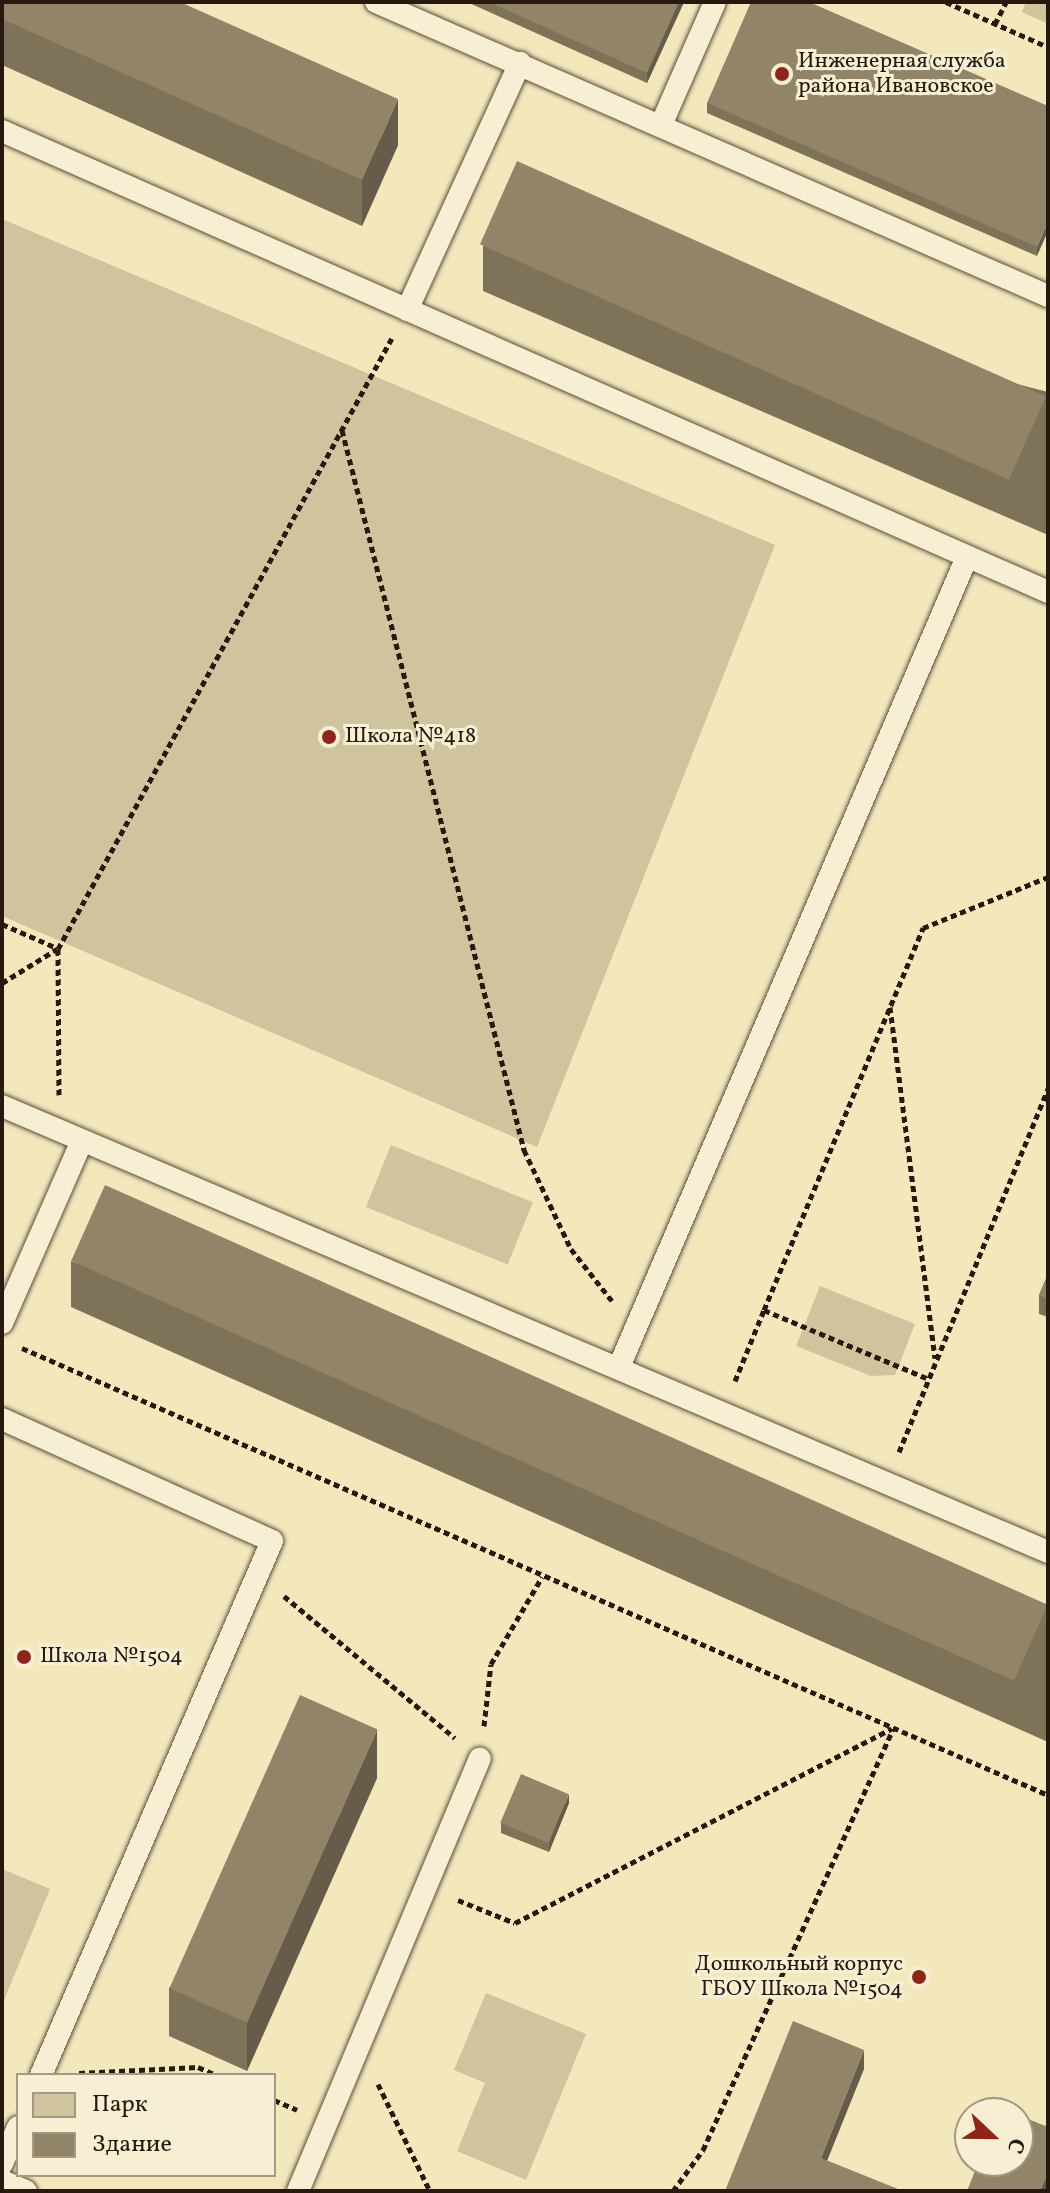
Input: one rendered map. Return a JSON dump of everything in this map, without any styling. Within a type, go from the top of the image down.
[{"type":"lane","points":[[376,2],[1048,296]]},
{"type":"lane","points":[[661,125],[715,2]]},
{"type":"lane","points":[[407,310],[520,63]]},
{"type":"lane","points":[[2,131],[1048,592]]},
{"type":"lane","points":[[619,1367],[967,557]]},
{"type":"lane","points":[[2,1106],[1048,1552]]},
{"type":"lane","points":[[2,1323],[82,1141]]},
{"type":"lane","points":[[2,1419],[272,1541],[42,2073]]},
{"type":"lane","points":[[298,2191],[480,1759]]},
{"type":"lane","points":[[2,2164],[16,2132]]},
{"type":"lane","points":[[2,2181],[26,2191]]},
{"type":"path","points":[[946,2],[1048,47]]},
{"type":"path","points":[[995,24],[1006,2]]},
{"type":"path","points":[[60,1132],[58,949],[407,310]]},
{"type":"path","points":[[342,430],[524,1150],[571,1249],[635,1330]]},
{"type":"path","points":[[722,1412],[923,928],[1048,877]]},
{"type":"path","points":[[2,924],[58,949]]},
{"type":"path","points":[[2,983],[58,949]]},
{"type":"path","points":[[890,1006],[936,1361]]},
{"type":"path","points":[[886,1482],[1048,1088]]},
{"type":"path","points":[[764,1310],[929,1379]]},
{"type":"path","points":[[17,1346],[1048,1795]]},
{"type":"path","points":[[257,1574],[480,1759]]},
{"type":"path","points":[[480,1759],[491,1664],[542,1577]]},
{"type":"path","points":[[426,1887],[515,1923],[893,1728]]},
{"type":"path","points":[[673,2191],[703,2150],[893,1728]]},
{"type":"path","points":[[359,2045],[430,2191]]},
{"type":"path","points":[[76,2073],[198,2067],[212,2073]]},
{"type":"green space","points":[[1026,2],[1048,2],[1048,24],[1022,12]]},
{"type":"green space","name":"Школа №418","points":[[2,219],[775,545],[537,1147],[2,916]]},
{"type":"green space","points":[[391,1145],[533,1202],[508,1264],[366,1207]]},
{"type":"green space","points":[[820,1286],[915,1324],[895,1375],[871,1376],[796,1346]]},
{"type":"green space","points":[[2,1869],[50,1889],[2,2005]]},
{"type":"green space","points":[[486,1993],[586,2034],[526,2180],[457,2151],[485,2083],[454,2070]]},
{"type":"building","points":[[2,2],[180,2],[398,99],[362,180],[2,19]]},
{"type":"building","points":[[489,2],[679,2],[647,73]]},
{"type":"building","points":[[751,2],[809,2],[1048,106],[1048,222],[1037,247],[707,103]]},
{"type":"building","points":[[517,161],[1046,397],[1009,480],[480,244]]},
{"type":"building","points":[[105,1185],[1048,1605],[1014,1681],[71,1261]]},
{"type":"building","points":[[1048,1274],[1048,1299],[1039,1295]]},
{"type":"building","points":[[300,1695],[378,1730],[247,2023],[169,1988]]},
{"type":"building","points":[[521,1774],[569,1794],[548,1843],[500,1823]]},
{"type":"building","points":[[793,2021],[864,2050],[821,2158],[903,2191],[725,2191]]},
{"type":"building","points":[[1034,2121],[1048,2127],[1048,2172],[1040,2191],[967,2191],[973,2177],[1034,2177]]},
{"type":"place","name":"Инженерная служба района Ивановское","points":[[782,74]]},
{"type":"place","name":"Школа №418","points":[[329,737]]},
{"type":"place","name":"Школа №1504","points":[[24,1657]]},
{"type":"place","name":"Дошкольный корпус ГБОУ Школа №1504","points":[[919,1977]]}]
